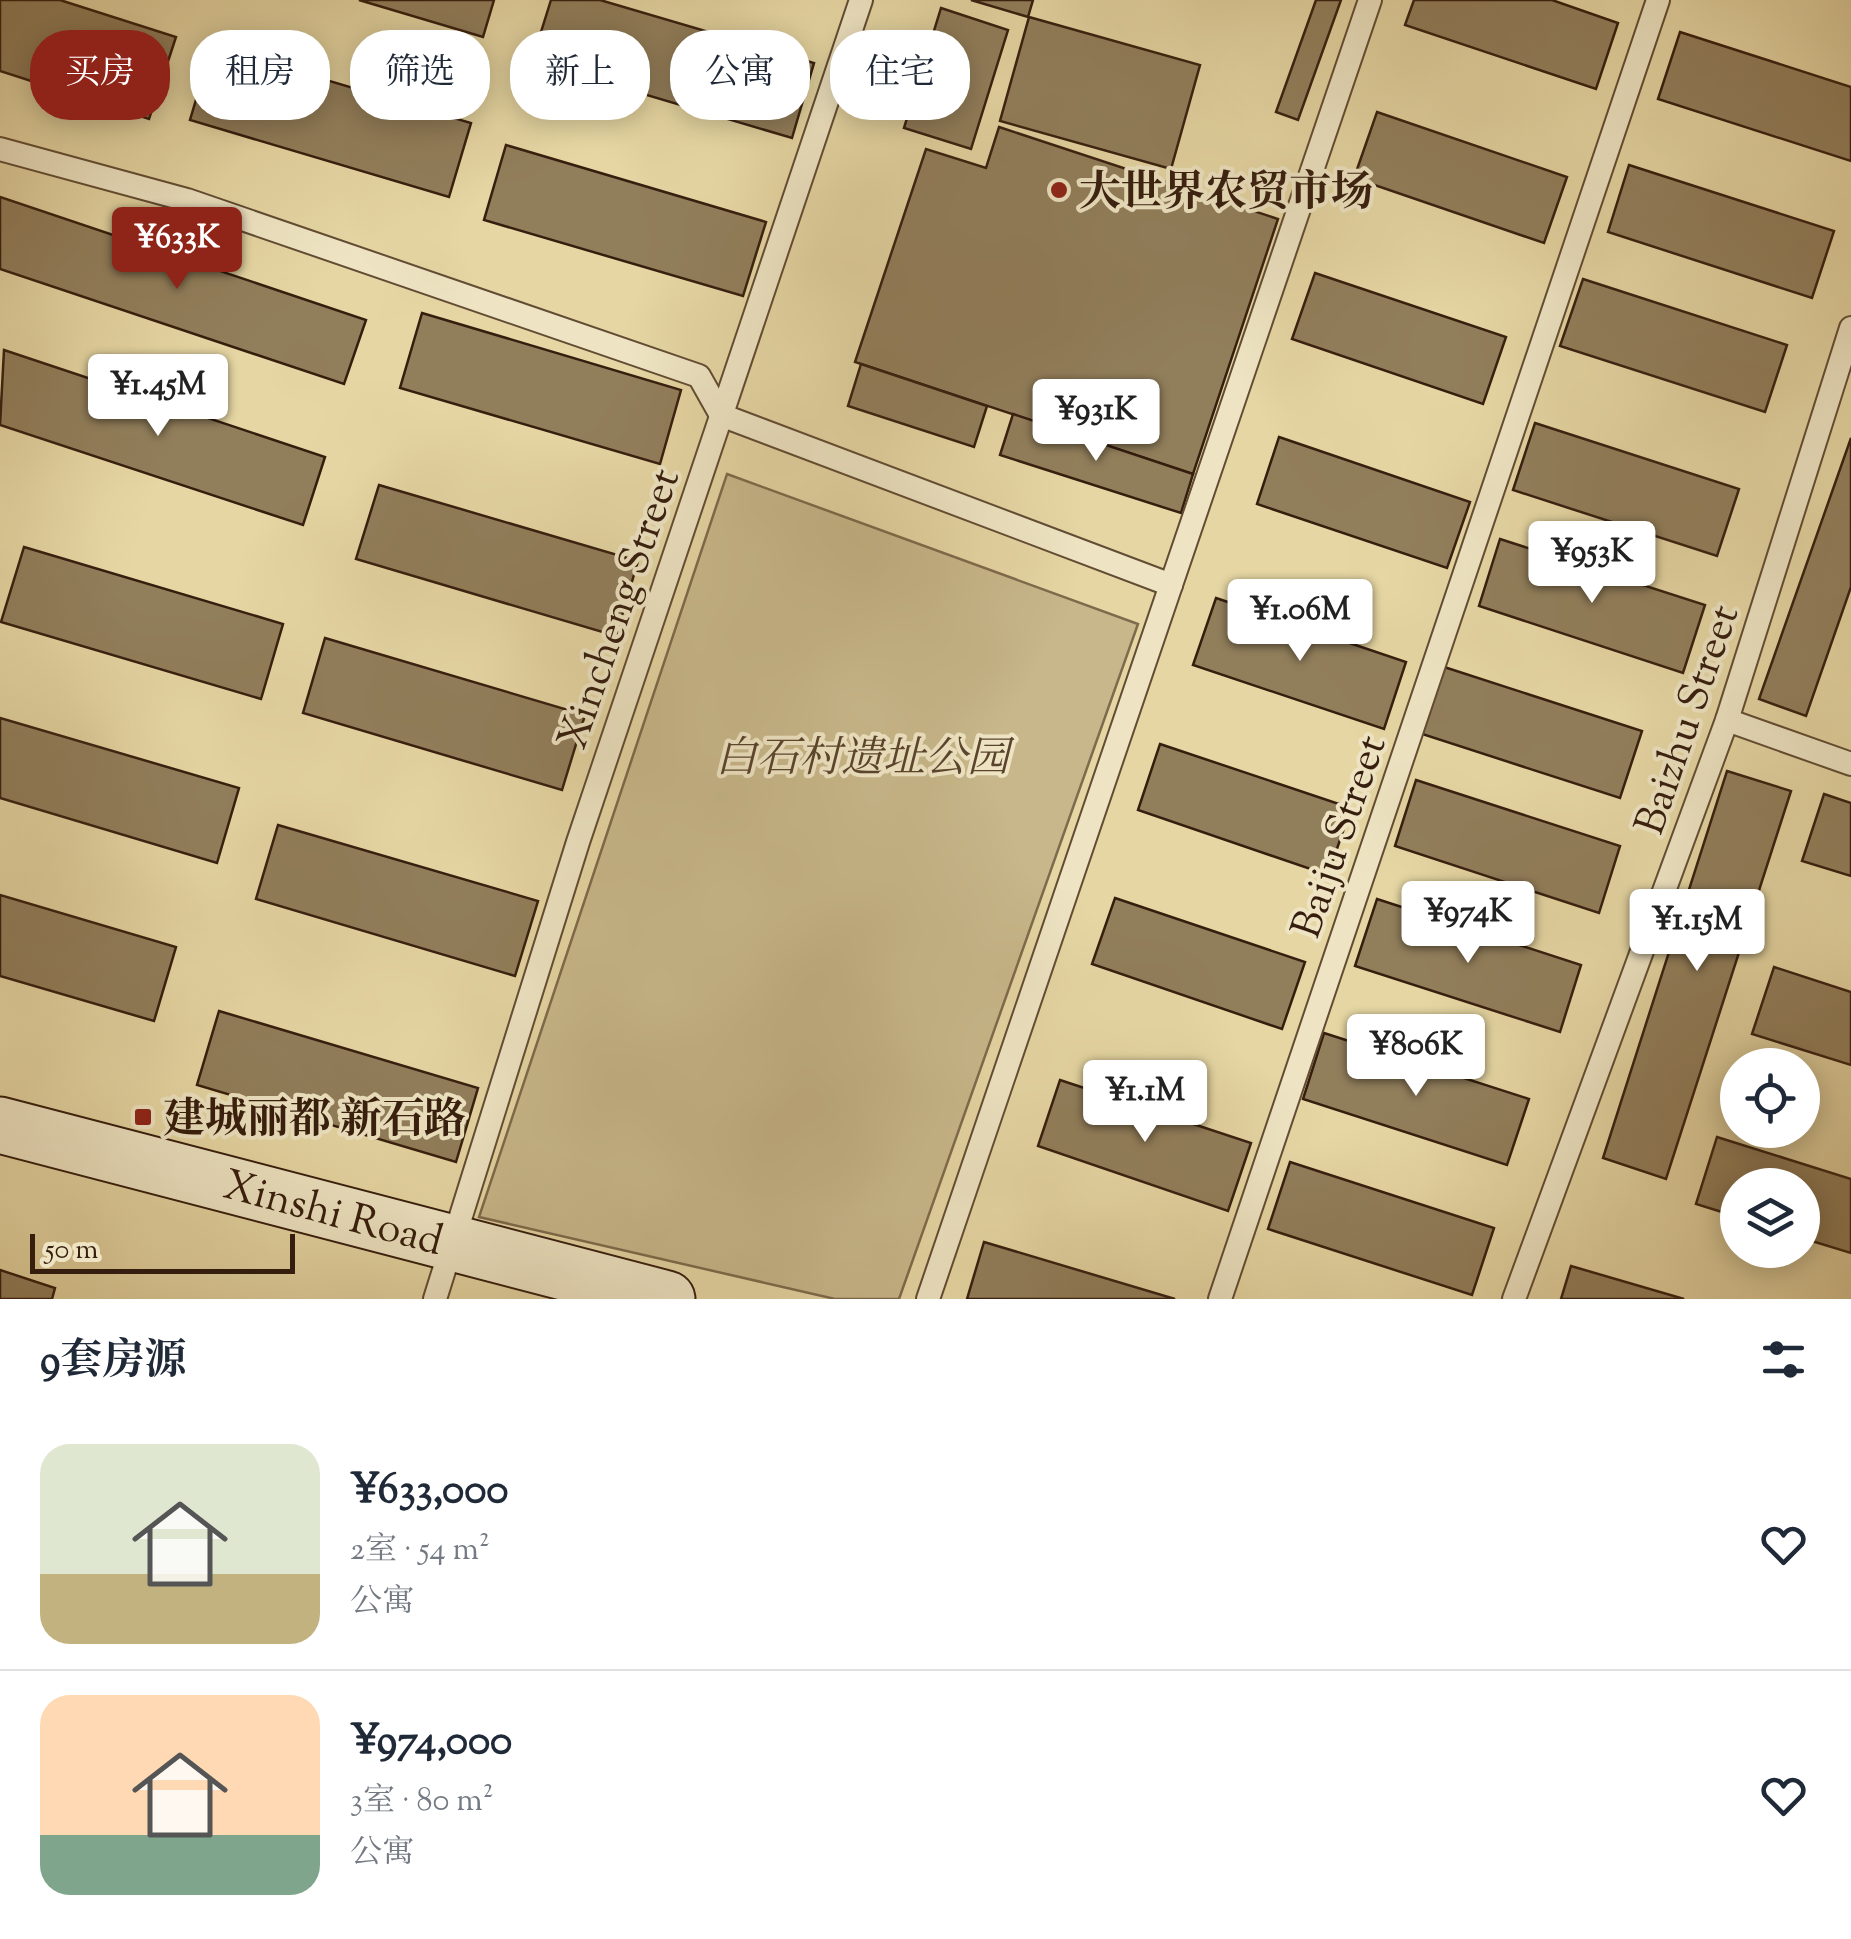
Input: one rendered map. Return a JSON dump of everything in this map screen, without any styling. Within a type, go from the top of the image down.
[{"type":"street","name":"Xinshi Road","points":[[0,1126],[667,1299]]},
{"type":"lane","name":"Xincheng Street","points":[[434,1299],[861,0]]},
{"type":"lane","points":[[928,1299],[1370,0]]},
{"type":"lane","name":"Baiju Street","points":[[1220,1299],[1658,0]]},
{"type":"lane","points":[[0,149],[187,200],[699,376],[722,415],[1171,585]]},
{"type":"lane","name":"Baizhu Street","points":[[1514,1299],[1727,720],[1851,328]]},
{"type":"lane","points":[[1727,720],[1851,764]]},
{"type":"green space","name":"白石村遗址公园","points":[[727,474],[1138,624],[899,1299],[835,1299],[479,1217]]},
{"type":"building","points":[[0,0],[60,0],[154,30],[30,30],[30,81],[0,71]]},
{"type":"building","points":[[359,0],[494,0],[485,30],[460,30]]},
{"type":"building","points":[[551,0],[600,0],[702,30],[670,30],[670,102],[650,96],[650,30],[542,30]]},
{"type":"building","points":[[971,0],[1033,0],[1028,17]]},
{"type":"building","points":[[1316,0],[1341,0],[1298,120],[1276,112]]},
{"type":"building","points":[[1414,0],[1552,0],[1618,23],[1596,89],[1405,25]]},
{"type":"building","points":[[941,8],[1008,30],[971,149],[904,128],[906,120],[970,120],[970,30],[934,30]]},
{"type":"building","points":[[1029,17],[1200,65],[1171,169],[1000,121]]},
{"type":"building","points":[[1680,32],[1851,87],[1851,161],[1658,99]]},
{"type":"building","points":[[330,81],[350,87],[350,120],[461,120],[471,123],[449,197],[190,120],[330,120]]},
{"type":"building","points":[[1377,112],[1567,177],[1544,243],[1354,178]]},
{"type":"building","points":[[731,120],[797,120],[792,138]]},
{"type":"building","points":[[999,127],[1278,219],[1193,474],[855,362],[926,149],[986,168]]},
{"type":"building","points":[[506,145],[766,222],[743,296],[484,220]]},
{"type":"building","points":[[1629,165],[1834,231],[1812,298],[1608,232]]},
{"type":"building","points":[[0,197],[366,320],[344,384],[0,269]]},
{"type":"building","points":[[1315,273],[1506,337],[1483,404],[1292,339]]},
{"type":"building","points":[[1583,279],[1787,345],[1765,412],[1560,346]]},
{"type":"building","points":[[422,313],[681,390],[660,464],[400,388]]},
{"type":"building","points":[[4,350],[325,457],[303,525],[0,425]]},
{"type":"building","points":[[861,364],[987,406],[974,447],[848,406]]},
{"type":"building","points":[[1013,414],[1193,474],[1181,513],[1000,455]]},
{"type":"building","points":[[1535,423],[1739,489],[1717,556],[1513,490]]},
{"type":"building","points":[[1279,437],[1470,502],[1447,568],[1257,504]]},
{"type":"building","points":[[1851,438],[1851,587],[1806,716],[1759,699]]},
{"type":"building","points":[[379,485],[638,561],[616,636],[356,559]]},
{"type":"building","points":[[1500,539],[1705,605],[1683,673],[1479,606]]},
{"type":"building","points":[[24,547],[283,624],[261,699],[1,622]]},
{"type":"building","points":[[1216,598],[1406,662],[1384,729],[1193,665]]},
{"type":"building","points":[[325,638],[585,715],[562,790],[303,713]]},
{"type":"building","points":[[1438,665],[1642,731],[1620,798],[1416,732]]},
{"type":"building","points":[[0,718],[239,788],[217,863],[0,798]]},
{"type":"building","points":[[1160,744],[1351,808],[1328,875],[1138,810]]},
{"type":"building","points":[[1727,771],[1791,791],[1666,1179],[1603,1158]]},
{"type":"building","points":[[1416,780],[1620,846],[1599,913],[1395,846]]},
{"type":"building","points":[[1824,794],[1851,803],[1851,876],[1802,861]]},
{"type":"building","points":[[278,825],[538,901],[515,976],[256,899]]},
{"type":"building","points":[[0,895],[176,947],[154,1021],[0,976]]},
{"type":"building","points":[[1115,898],[1305,962],[1282,1029],[1092,964]]},
{"type":"building","points":[[1377,899],[1581,965],[1560,1032],[1355,966]]},
{"type":"building","points":[[1774,967],[1851,992],[1851,1065],[1820,1055],[1820,1048],[1797,1048],[1752,1034]]},
{"type":"building","points":[[219,1011],[478,1088],[456,1162],[197,1085]]},
{"type":"building","points":[[1324,1033],[1529,1099],[1507,1165],[1303,1099]]},
{"type":"building","points":[[1060,1080],[1251,1143],[1228,1211],[1038,1146]]},
{"type":"building","points":[[1717,1137],[1720,1148],[1752,1148],[1816,1168],[1720,1168],[1720,1211],[1696,1204]]},
{"type":"building","points":[[1290,1162],[1494,1228],[1472,1295],[1268,1229]]},
{"type":"building","points":[[1820,1169],[1851,1179],[1851,1253],[1820,1244]]},
{"type":"building","points":[[984,1242],[1175,1299],[967,1299]]},
{"type":"building","points":[[1571,1266],[1684,1299],[1561,1299]]},
{"type":"building","points":[[0,1270],[55,1288],[52,1299],[0,1299]]},
{"type":"place","name":"大世界农贸市场","points":[[1059,190]]},
{"type":"place","name":"建城丽都 新石路","points":[[143,1117]]}]
